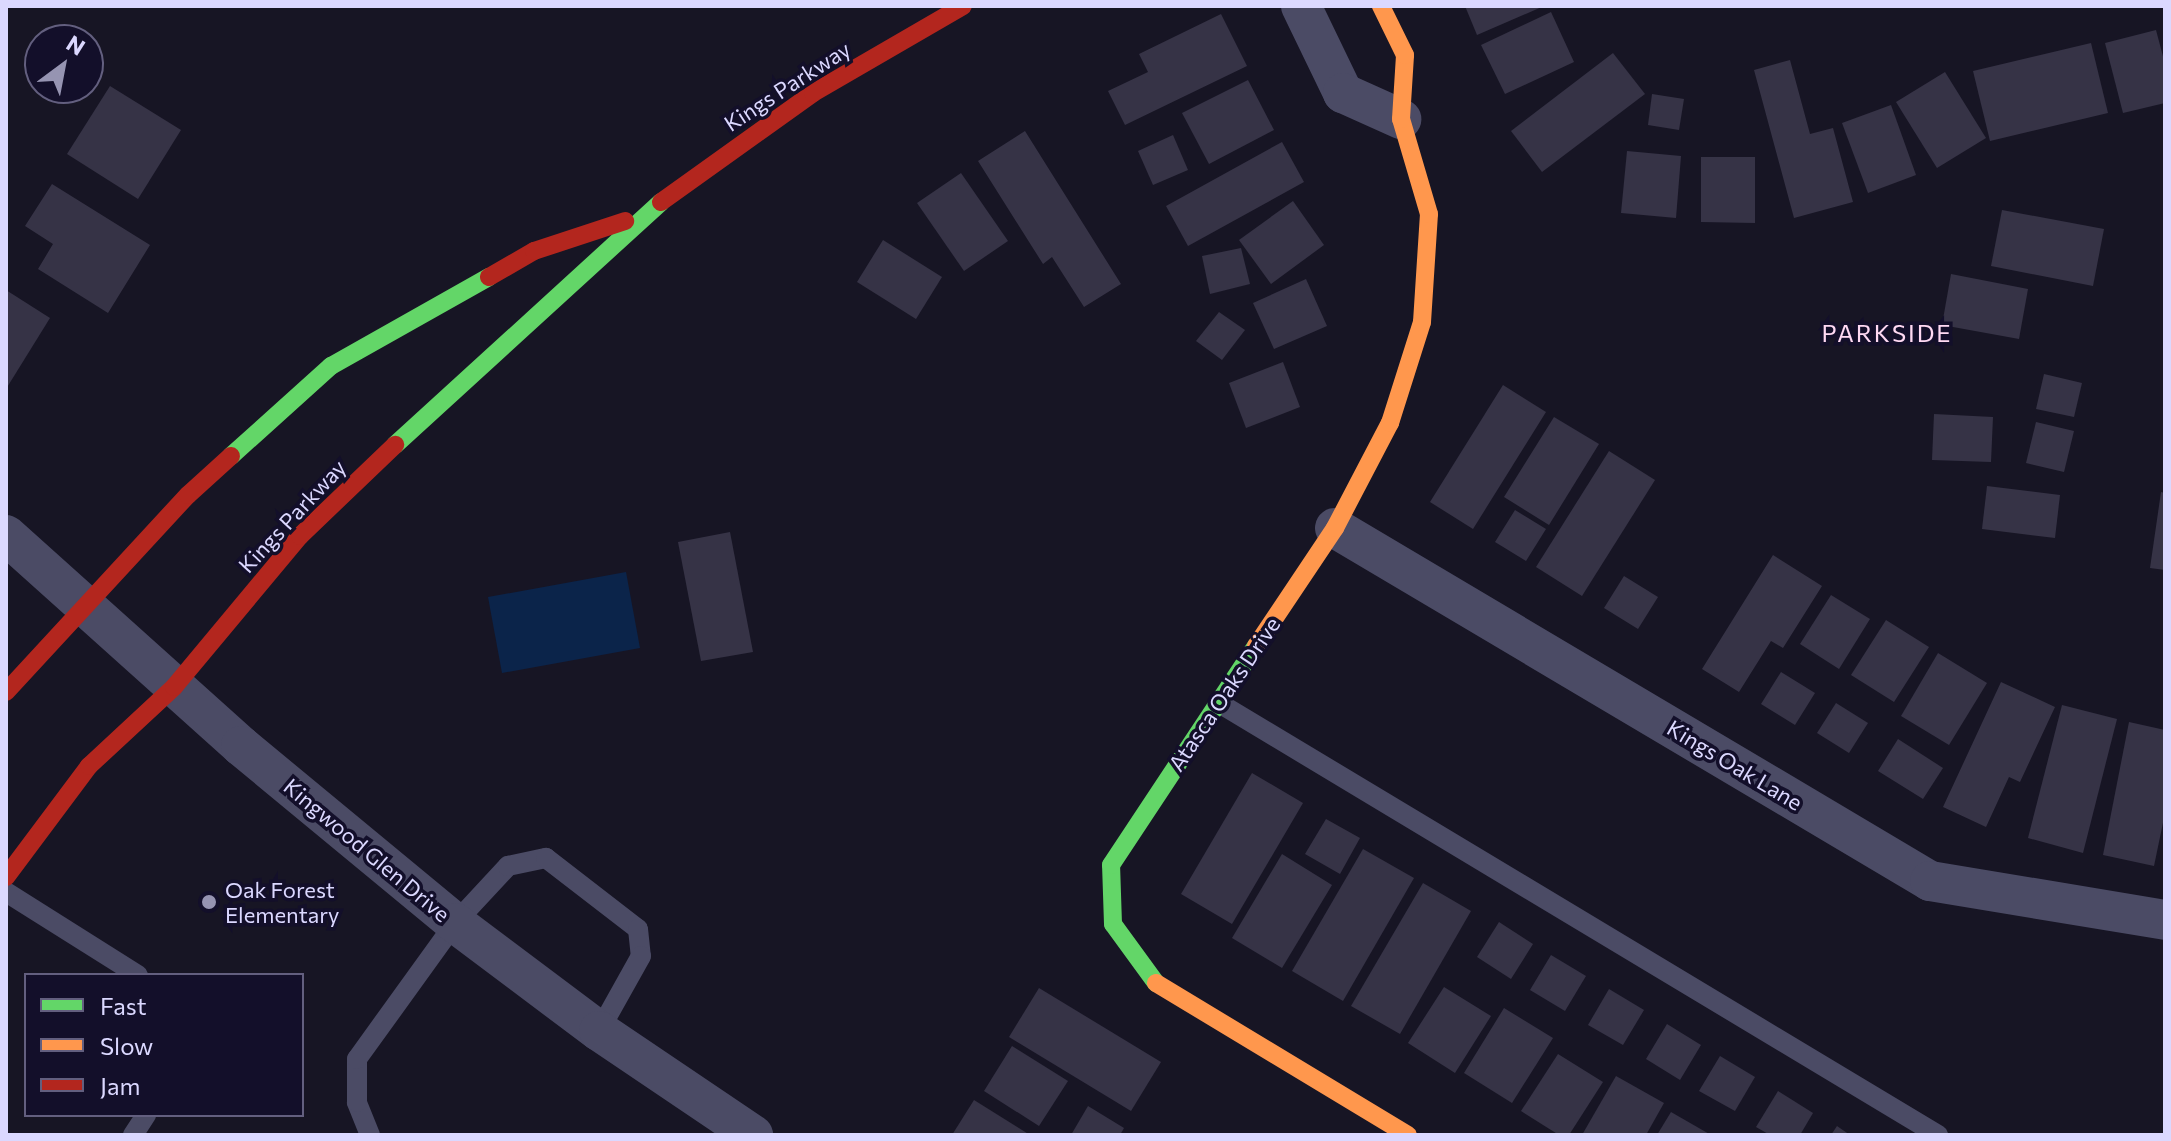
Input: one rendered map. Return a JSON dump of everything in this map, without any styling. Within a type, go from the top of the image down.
[{"type":"street","name":"Kings Parkway","points":[[6,877],[89,766],[174,687],[300,536],[642,215],[813,93],[963,6]]},
{"type":"street","points":[[1301,6],[1343,93],[1401,119]]},
{"type":"street","name":"Atasca Oaks Drive","points":[[1381,6],[1405,55],[1401,119],[1429,214],[1422,322],[1390,423],[1335,528],[1111,865],[1113,924],[1150,979],[1408,1135]]},
{"type":"street","name":"Kings Parkway","points":[[6,692],[83,604],[188,495],[331,366],[534,251],[642,215]]},
{"type":"street","name":"Kings Oak Lane","points":[[1335,528],[1930,881],[2165,920]]},
{"type":"street","name":"Kingwood Glen Drive","points":[[6,535],[174,687],[455,923],[599,1031],[753,1135]]},
{"type":"lane","points":[[1219,703],[1938,1135]]},
{"type":"lane","points":[[370,1135],[357,1102],[357,1059],[455,923],[508,866],[546,858],[638,929],[641,956],[599,1031]]},
{"type":"lane","points":[[6,892],[135,973]]},
{"type":"lane","points":[[133,1135],[145,1117]]},
{"type":"water","points":[[626,572],[640,648],[502,673],[488,597]]},
{"type":"building","points":[[1465,6],[1544,6],[1477,35]]},
{"type":"building","points":[[1551,12],[1574,62],[1505,94],[1481,45]]},
{"type":"building","points":[[1221,14],[1247,66],[1125,125],[1108,91],[1148,72],[1139,54]]},
{"type":"building","points":[[2156,30],[2165,64],[2165,103],[2123,113],[2105,43]]},
{"type":"building","points":[[2091,43],[2108,113],[1990,141],[1973,71]]},
{"type":"building","points":[[1613,53],[1645,94],[1542,172],[1511,131]]},
{"type":"building","points":[[1790,60],[1810,134],[1833,128],[1853,202],[1794,218],[1754,70]]},
{"type":"building","points":[[1945,72],[1986,138],[1937,168],[1896,102]]},
{"type":"building","points":[[1248,80],[1274,130],[1209,164],[1182,113]]},
{"type":"building","points":[[110,86],[181,130],[138,199],[67,154],[99,104],[104,104],[104,95]]},
{"type":"building","points":[[1652,94],[1684,99],[1679,130],[1648,125]]},
{"type":"building","points":[[1891,105],[1916,175],[1868,193],[1842,123]]},
{"type":"building","points":[[1025,131],[1121,284],[1084,307],[1052,257],[1043,264],[978,161]]},
{"type":"building","points":[[1173,135],[1188,170],[1153,185],[1138,151]]},
{"type":"building","points":[[1282,142],[1304,182],[1188,246],[1166,206]]},
{"type":"building","points":[[1627,151],[1681,156],[1676,218],[1621,213]]},
{"type":"building","points":[[1701,157],[1755,157],[1755,223],[1701,222]]},
{"type":"building","points":[[961,173],[1008,241],[964,271],[917,203]]},
{"type":"building","points":[[52,184],[150,245],[108,313],[38,269],[53,244],[25,226]]},
{"type":"building","points":[[1293,201],[1324,245],[1271,284],[1239,240]]},
{"type":"building","points":[[2002,210],[2104,229],[2093,286],[1991,266]]},
{"type":"building","points":[[883,240],[942,277],[916,319],[857,282]]},
{"type":"building","points":[[1241,248],[1250,284],[1210,294],[1202,256]]},
{"type":"building","points":[[1951,274],[2028,289],[2019,339],[1942,325]]},
{"type":"building","points":[[1306,279],[1327,326],[1274,349],[1253,303]]},
{"type":"building","points":[[6,290],[50,318],[6,389]]},
{"type":"building","points":[[1219,312],[1245,330],[1222,360],[1196,341]]},
{"type":"building","points":[[1283,362],[1300,407],[1246,428],[1229,383]]},
{"type":"building","points":[[2044,374],[2082,383],[2074,417],[2036,409]]},
{"type":"building","points":[[1503,385],[1546,412],[1473,529],[1430,502]]},
{"type":"building","points":[[1934,414],[1993,417],[1991,462],[1932,460]]},
{"type":"building","points":[[1554,417],[1599,444],[1549,525],[1504,497]]},
{"type":"building","points":[[2036,422],[2074,431],[2064,472],[2026,463]]},
{"type":"building","points":[[1609,451],[1655,480],[1582,596],[1536,567]]},
{"type":"building","points":[[1987,486],[2060,495],[2055,538],[1982,529]]},
{"type":"building","points":[[2161,492],[2165,493],[2165,570],[2150,568]]},
{"type":"building","points":[[1515,510],[1546,529],[1526,561],[1495,542]]},
{"type":"building","points":[[730,532],[753,652],[701,661],[678,542]]},
{"type":"building","points":[[1773,555],[1822,586],[1783,648],[1771,641],[1739,692],[1702,669]]},
{"type":"building","points":[[1624,576],[1658,597],[1638,629],[1604,608]]},
{"type":"building","points":[[1831,595],[1870,619],[1839,669],[1800,644]]},
{"type":"building","points":[[1886,620],[1929,647],[1894,702],[1851,675]]},
{"type":"building","points":[[1938,653],[1987,683],[1949,745],[1901,716]]},
{"type":"building","points":[[1781,672],[1815,693],[1795,725],[1761,704]]},
{"type":"building","points":[[2001,682],[2055,707],[2020,782],[2009,777],[1986,827],[1943,807]]},
{"type":"building","points":[[1836,703],[1868,723],[1849,753],[1817,733]]},
{"type":"building","points":[[2062,705],[2117,719],[2083,853],[2028,838]]},
{"type":"building","points":[[2129,722],[2165,730],[2165,813],[2154,866],[2103,855]]},
{"type":"building","points":[[1898,739],[1943,768],[1923,799],[1878,771]]},
{"type":"building","points":[[1252,773],[1303,803],[1232,924],[1181,894]]},
{"type":"building","points":[[1326,819],[1360,838],[1340,874],[1305,854]]},
{"type":"building","points":[[1363,849],[1414,878],[1343,1001],[1292,971]]},
{"type":"building","points":[[1282,854],[1332,885],[1282,968],[1232,938]]},
{"type":"building","points":[[1423,883],[1471,911],[1400,1034],[1351,1006]]},
{"type":"building","points":[[1499,922],[1533,944],[1511,979],[1477,957]]},
{"type":"building","points":[[1551,955],[1586,976],[1565,1011],[1530,990]]},
{"type":"building","points":[[1444,987],[1491,1016],[1455,1073],[1408,1043]]},
{"type":"building","points":[[1039,988],[1161,1062],[1131,1111],[1009,1037]]},
{"type":"building","points":[[1609,989],[1644,1010],[1623,1045],[1588,1025]]},
{"type":"building","points":[[1504,1008],[1553,1038],[1512,1103],[1464,1073]]},
{"type":"building","points":[[1667,1024],[1701,1045],[1680,1080],[1646,1059]]},
{"type":"building","points":[[1012,1046],[1068,1081],[1039,1126],[984,1091]]},
{"type":"building","points":[[1558,1054],[1603,1082],[1569,1135],[1559,1135],[1521,1111]]},
{"type":"building","points":[[1720,1056],[1755,1077],[1735,1111],[1699,1091]]},
{"type":"building","points":[[1616,1076],[1664,1103],[1646,1135],[1582,1135]]},
{"type":"building","points":[[1778,1091],[1813,1113],[1800,1135],[1770,1135],[1756,1127]]},
{"type":"building","points":[[974,1100],[1030,1135],[952,1135]]},
{"type":"building","points":[[1088,1106],[1124,1128],[1120,1135],[1071,1135]]},
{"type":"building","points":[[1671,1112],[1711,1135],[1657,1135]]},
{"type":"building","points":[[1837,1126],[1850,1135],[1831,1135]]},
{"type":"traffic: fast","points":[[395,445],[661,202]]},
{"type":"traffic: fast","points":[[231,456],[331,366],[489,277]]},
{"type":"traffic: fast","points":[[1156,983],[1113,924],[1111,865],[1256,646]]},
{"type":"traffic: slow","points":[[1256,646],[1335,528],[1390,423],[1422,322],[1429,214],[1401,119],[1405,55],[1381,6]]},
{"type":"traffic: slow","points":[[1156,983],[1408,1135]]},
{"type":"traffic: jam","points":[[661,202],[813,93],[963,6]]},
{"type":"traffic: jam","points":[[489,277],[534,251],[625,221]]},
{"type":"traffic: jam","points":[[6,877],[89,766],[174,687],[300,536],[395,445]]},
{"type":"traffic: jam","points":[[6,692],[188,495],[231,456]]},
{"type":"place","name":"Oak Forest Elementary","points":[[209,902]]},
{"type":"district","name":"PARKSIDE","points":[[1887,333]]}]
